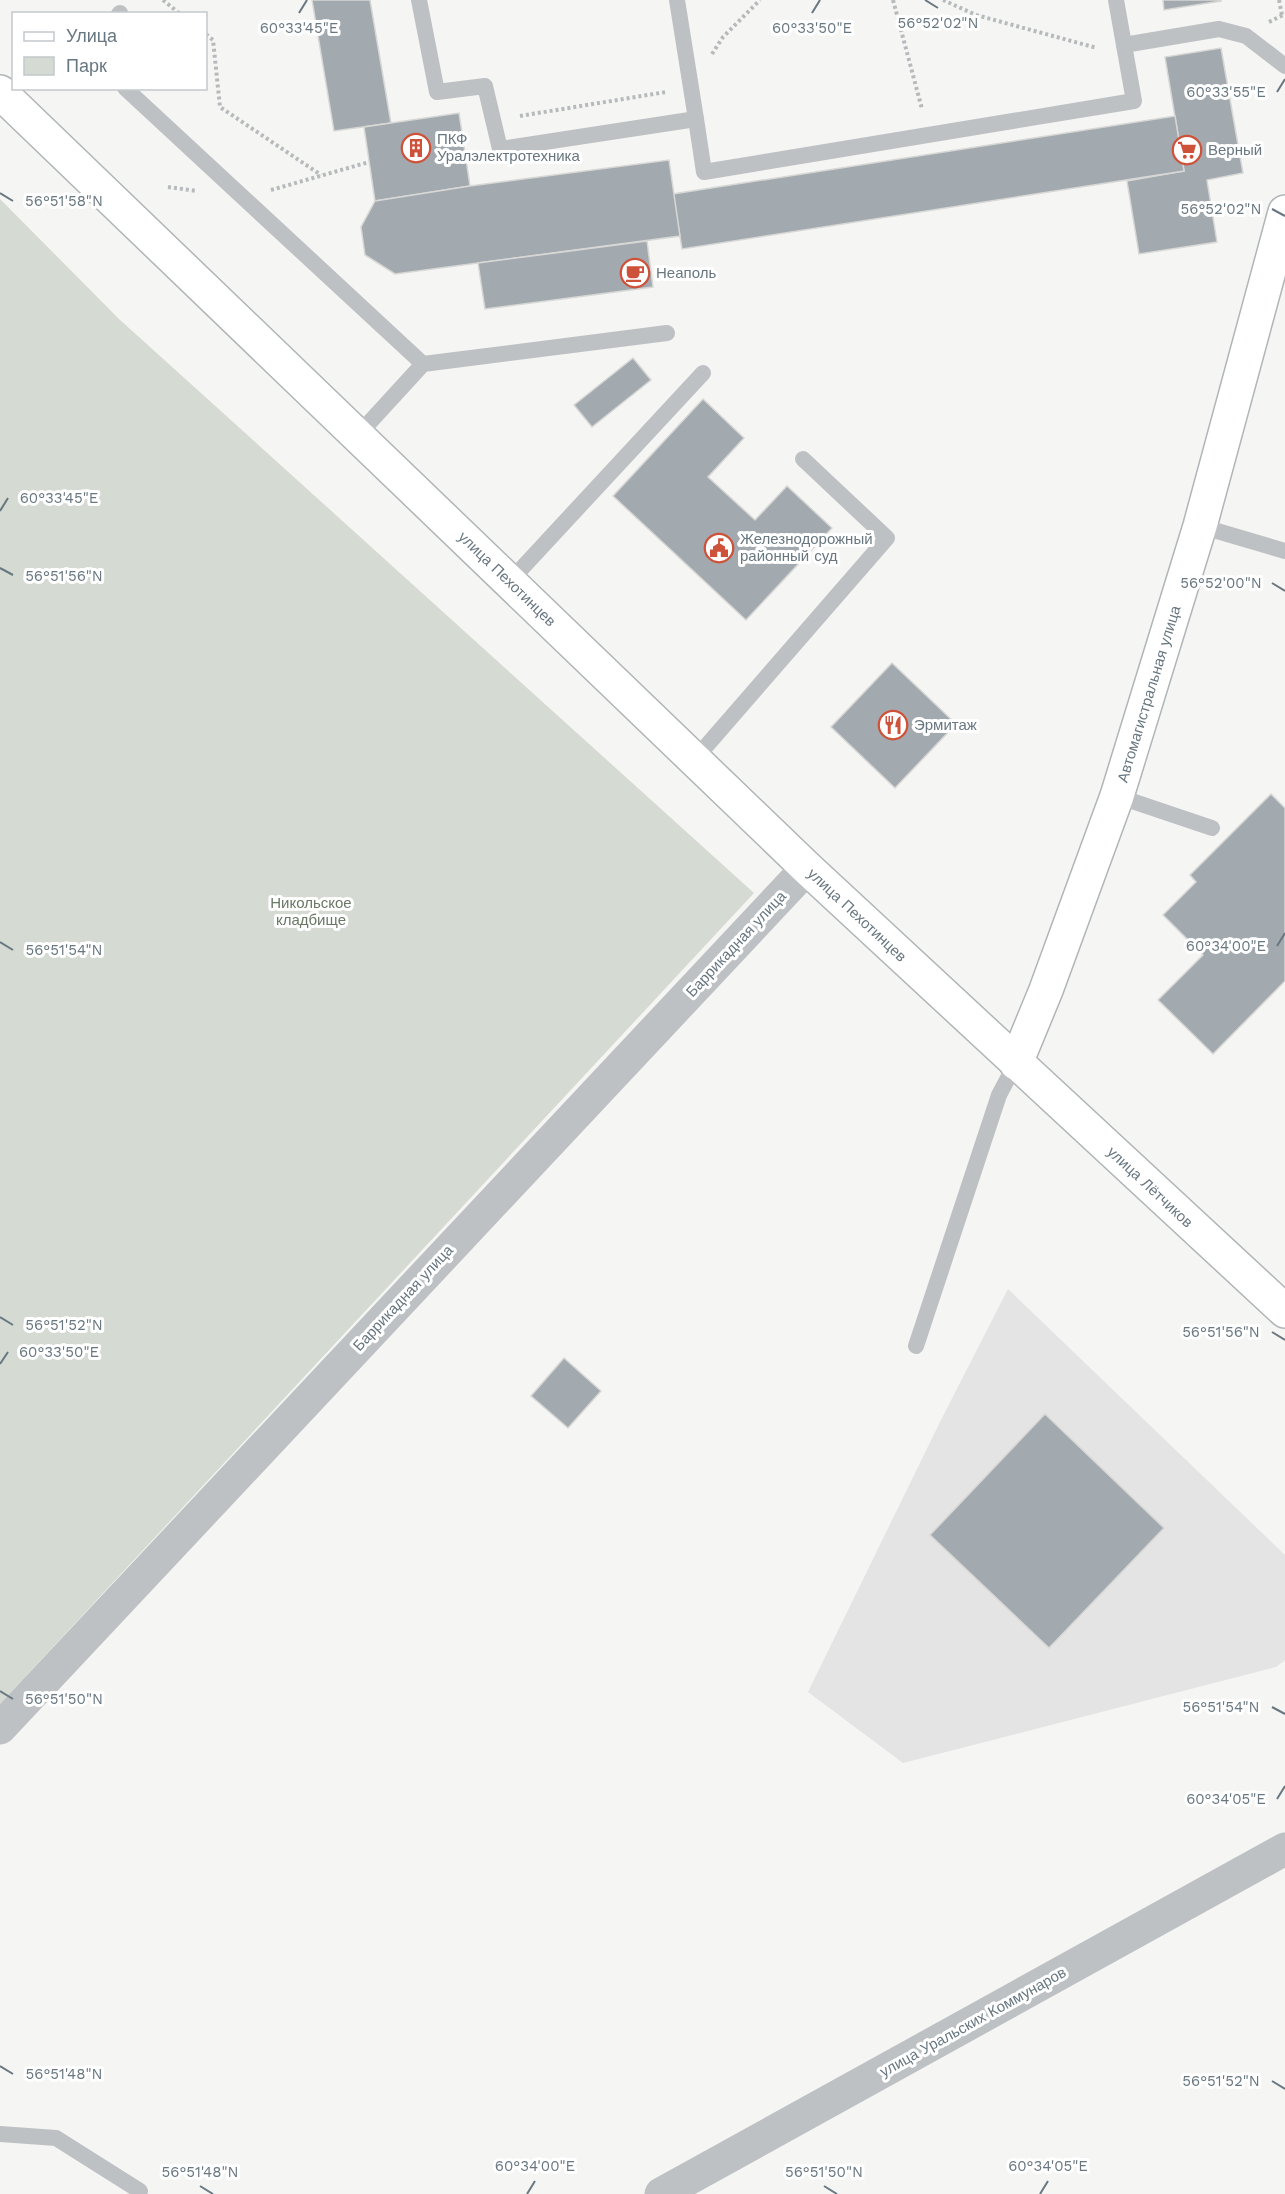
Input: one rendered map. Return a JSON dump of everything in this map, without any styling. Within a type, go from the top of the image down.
[{"type":"main road","name":"улица Пехотинцев","points":[[0,92],[807,868],[1016,1063]]},
{"type":"main road","name":"Автомагистральная улица","points":[[1016,1063],[1046,990],[1117,796],[1200,526],[1285,212]]},
{"type":"main road","name":"улица Лётчиков","points":[[1016,1063],[1285,1311]]},
{"type":"street","name":"Баррикадная улица","points":[[0,1728],[807,868]]},
{"type":"street","name":"улица Уральских Коммунаров","points":[[661,2194],[1285,1849]]},
{"type":"lane","points":[[419,0],[436,92],[485,86],[500,149],[696,119]]},
{"type":"lane","points":[[677,0],[704,172],[1134,101],[1116,0]]},
{"type":"lane","points":[[1124,45],[1219,29],[1246,36],[1285,66]]},
{"type":"lane","points":[[127,90],[423,364]]},
{"type":"lane","points":[[358,435],[423,364],[668,333]]},
{"type":"lane","points":[[510,581],[703,373]]},
{"type":"lane","points":[[695,759],[887,538],[803,459]]},
{"type":"lane","points":[[1200,526],[1285,551]]},
{"type":"lane","points":[[1117,796],[1212,828]]},
{"type":"lane","points":[[916,1346],[999,1095],[1016,1063]]},
{"type":"lane","points":[[0,2134],[56,2138],[140,2191],[138,2194]]},
{"type":"path","points":[[163,0],[178,12]]},
{"type":"path","points":[[493,120],[691,87],[723,37],[760,0]]},
{"type":"path","points":[[893,0],[929,135]]},
{"type":"path","points":[[1279,0],[1282,15]]},
{"type":"path","points":[[207,35],[213,40],[220,107],[322,176]]},
{"type":"shaded area","points":[[1008,1289],[1285,1555],[1285,1660],[1276,1667],[903,1763],[808,1692]]},
{"type":"green space","name":"Никольское кладбище","points":[[0,199],[119,319],[754,893],[0,1704]]},
{"type":"building","points":[[312,0],[370,0],[391,123],[334,131]]},
{"type":"building","points":[[1163,0],[1221,0],[1221,1],[1164,10]]},
{"type":"building","points":[[1221,48],[1243,173],[1207,180],[1217,242],[1139,254],[1127,181],[1184,171],[1165,57]]},
{"type":"building","name":"ПКФ Уралэлектротехника","points":[[459,113],[470,186],[375,201],[364,127]]},
{"type":"building","points":[[1175,116],[1184,171],[682,249],[673,194]]},
{"type":"building","points":[[669,160],[680,236],[395,274],[365,255],[361,227],[375,201]]},
{"type":"building","points":[[647,241],[653,287],[485,309],[478,263]]},
{"type":"building","points":[[633,358],[651,380],[592,427],[574,405]]},
{"type":"building","points":[[703,399],[744,438],[708,477],[755,520],[787,486],[832,528],[746,620],[613,496]]},
{"type":"building","name":"Эрмитаж","points":[[892,663],[956,724],[895,788],[831,727]]},
{"type":"building","points":[[1271,794],[1285,808],[1285,981],[1213,1054],[1158,1000],[1203,955],[1163,915],[1196,882],[1190,875]]},
{"type":"building","points":[[564,1358],[601,1391],[568,1428],[531,1396]]},
{"type":"building","points":[[1045,1414],[1164,1528],[1049,1648],[930,1535]]},
{"type":"place","name":"ПКФ Уралэлектротехника","points":[[416,148]]},
{"type":"place","name":"Верный","points":[[1187,150]]},
{"type":"place","name":"Неаполь","points":[[635,273]]},
{"type":"place","name":"Железнодорожный районный суд","points":[[719,548]]},
{"type":"place","name":"Эрмитаж","points":[[893,725]]}]
